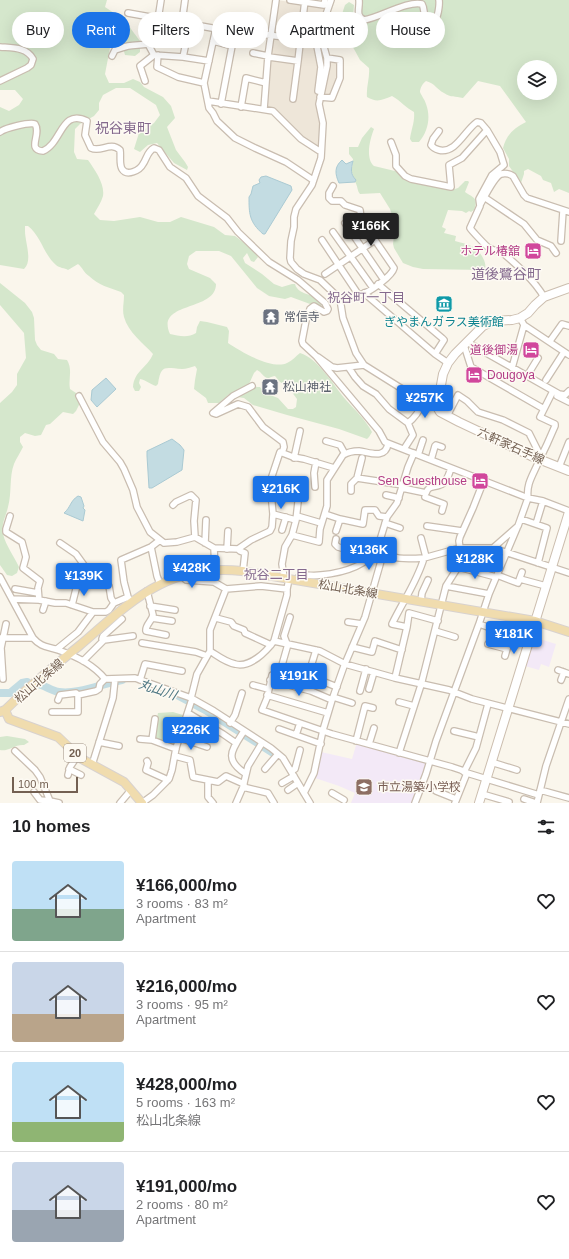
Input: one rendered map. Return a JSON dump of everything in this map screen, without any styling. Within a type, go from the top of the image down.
[{"type":"main road","points":[[437,407],[443,374],[448,363],[483,326],[498,320],[522,322],[535,305],[544,297],[569,288]]},
{"type":"main road","name":"六軒家石手線","points":[[437,407],[440,412],[447,416],[540,460],[569,471]]},
{"type":"main road","points":[[479,803],[569,511]]},
{"type":"main road","name":"松山北条線","points":[[142,803],[124,782],[92,765],[58,737],[9,719],[3,711],[130,600],[180,575],[201,570],[215,569],[242,571],[535,621],[569,632]]},
{"type":"street","points":[[158,12],[161,0]]},
{"type":"street","points":[[183,12],[185,0]]},
{"type":"street","points":[[264,109],[276,0]]},
{"type":"street","points":[[290,0],[324,5],[325,0]]},
{"type":"street","points":[[331,0],[321,29],[322,40],[327,58],[327,66],[319,104],[323,123],[321,152],[319,165],[310,188],[296,209],[291,262],[300,272],[320,280],[340,299],[344,318],[356,354],[364,365],[424,402],[437,407]]},
{"type":"street","points":[[358,0],[359,18],[364,20],[415,2],[422,4],[425,16],[427,20],[431,22],[436,18],[440,8],[440,0]]},
{"type":"street","points":[[304,12],[305,1]]},
{"type":"street","points":[[268,35],[276,36]]},
{"type":"street","points":[[112,56],[115,50],[138,45]]},
{"type":"street","points":[[212,46],[204,82],[209,108],[218,121],[235,138],[293,166],[313,180]]},
{"type":"street","points":[[0,47],[20,48],[32,56],[33,59],[27,68],[0,81]]},
{"type":"street","points":[[151,48],[156,55],[157,67],[178,76],[204,82]]},
{"type":"street","points":[[183,57],[185,48]]},
{"type":"street","points":[[221,104],[232,48]]},
{"type":"street","points":[[293,99],[299,48]]},
{"type":"street","points":[[317,48],[321,67],[318,95],[320,98]]},
{"type":"street","points":[[253,53],[298,61]]},
{"type":"street","points":[[145,81],[140,66],[156,55],[209,61]]},
{"type":"street","points":[[320,98],[332,98],[340,78],[340,60],[327,58]]},
{"type":"street","points":[[241,107],[246,78],[266,83]]},
{"type":"street","points":[[208,101],[275,112],[301,139],[321,152]]},
{"type":"street","points":[[0,132],[28,123],[35,124],[38,130],[34,145],[39,151],[43,151],[54,144],[64,125],[68,121],[73,118],[81,119],[87,121],[85,135],[91,148],[96,150],[106,146],[117,148],[120,150],[120,165],[122,170],[130,173],[143,164],[151,150],[157,148],[170,167],[186,178],[198,196],[227,218],[238,232],[269,262],[298,280],[325,303],[328,308],[327,311],[324,312],[314,306],[310,309],[301,338],[303,344],[316,356],[388,444],[528,498],[543,501],[569,511]]},
{"type":"street","points":[[440,131],[433,139],[431,145],[435,149],[447,150],[455,145],[477,122],[481,123],[500,152],[504,165],[492,175],[479,198],[480,206]]},
{"type":"street","points":[[391,142],[396,155],[396,166],[406,176],[411,179],[451,187],[449,165],[462,158],[487,130]]},
{"type":"street","points":[[544,297],[528,276],[502,253],[488,248],[471,230],[471,223],[496,178],[505,173],[513,176],[527,198],[566,212],[561,240]]},
{"type":"street","points":[[333,186],[329,193],[329,198],[332,201],[341,201],[345,205],[360,210],[361,218],[394,268],[393,272],[373,288],[343,300],[340,299]]},
{"type":"street","points":[[484,198],[524,224],[536,240],[551,246],[556,253]]},
{"type":"street","points":[[345,223],[384,280]]},
{"type":"street","points":[[333,232],[373,288]]},
{"type":"street","points":[[322,240],[361,294],[448,363]]},
{"type":"street","points":[[325,274],[375,240]]},
{"type":"street","points":[[378,284],[444,340],[435,354]]},
{"type":"street","points":[[512,368],[522,322],[567,354],[546,380]]},
{"type":"street","points":[[550,341],[562,324],[569,326]]},
{"type":"street","points":[[466,344],[562,395],[567,394],[569,387]]},
{"type":"street","points":[[466,344],[472,367],[544,409]]},
{"type":"street","points":[[316,356],[332,367],[337,368],[349,368],[364,365]]},
{"type":"street","points":[[526,376],[538,358]]},
{"type":"street","points":[[349,368],[363,386],[376,394],[389,409],[408,423],[413,434],[404,449]]},
{"type":"street","points":[[238,549],[251,540],[270,531],[272,527],[273,514],[270,482],[279,454],[282,453],[284,447],[283,442],[263,426],[248,407],[238,404],[216,414],[213,413],[233,396],[252,386]]},
{"type":"street","points":[[415,803],[489,594],[521,519],[528,498],[528,485],[555,426],[554,424],[540,417],[553,391]]},
{"type":"street","points":[[553,391],[556,395],[569,402]]},
{"type":"street","points":[[447,416],[458,395],[467,401],[478,412],[502,420],[529,433],[539,453],[540,460]]},
{"type":"street","points":[[78,396],[103,442],[124,469],[134,490],[138,510],[150,532],[167,544],[195,537],[214,548],[238,549],[245,552],[242,571]]},
{"type":"street","points":[[408,423],[416,416],[424,402]]},
{"type":"street","points":[[294,458],[300,431]]},
{"type":"street","points":[[289,579],[303,574],[323,575],[349,570],[371,557],[377,550],[386,520],[399,498],[408,467],[423,440]]},
{"type":"street","points":[[326,441],[340,445],[345,454]]},
{"type":"street","points":[[559,467],[569,442]]},
{"type":"street","points":[[292,535],[319,542],[321,523],[327,506],[326,482],[340,459],[345,454],[357,451],[373,455],[383,452],[387,449],[388,444]]},
{"type":"street","points":[[430,460],[435,446],[442,447]]},
{"type":"street","points":[[282,453],[294,458],[304,459],[334,468]]},
{"type":"street","points":[[351,491],[351,484],[357,478],[362,458]]},
{"type":"street","points":[[315,487],[314,473],[316,462]]},
{"type":"street","points":[[425,497],[428,490],[432,486],[440,485],[445,482],[451,468]]},
{"type":"street","points":[[357,478],[402,487],[444,504],[442,511]]},
{"type":"street","points":[[399,753],[421,685],[446,586],[458,567],[462,554],[459,541],[462,531],[484,480]]},
{"type":"street","points":[[142,643],[208,653],[239,665],[256,658],[272,643],[287,595],[289,579],[282,564],[285,547],[292,535],[299,493],[304,493]]},
{"type":"street","points":[[173,505],[191,495],[196,500],[194,521],[195,537]]},
{"type":"street","points":[[386,495],[399,498]]},
{"type":"street","points":[[536,524],[543,501]]},
{"type":"street","points":[[325,514],[363,524],[365,510],[375,510],[378,516],[400,528]]},
{"type":"street","points":[[273,514],[321,523]]},
{"type":"street","points":[[10,516],[6,532],[22,542],[26,557],[23,568],[40,581],[38,588],[39,600]]},
{"type":"street","points":[[282,530],[286,517]]},
{"type":"street","points":[[336,531],[340,519]]},
{"type":"street","points":[[521,519],[547,528],[538,563]]},
{"type":"street","points":[[205,543],[206,520]]},
{"type":"street","points":[[427,526],[462,531]]},
{"type":"street","points":[[493,548],[518,526]]},
{"type":"street","points":[[228,531],[228,549]]},
{"type":"street","points":[[407,627],[392,624],[414,584],[425,557],[421,538]]},
{"type":"street","points":[[336,539],[335,544],[338,547],[345,549],[352,547],[360,564]]},
{"type":"street","points":[[12,599],[39,600],[72,605],[93,612],[106,612],[114,603],[130,600],[124,582],[121,560],[151,547],[160,540]]},
{"type":"street","points":[[60,543],[76,554],[89,572],[98,571],[109,586],[110,598],[114,603]]},
{"type":"street","points":[[151,547],[160,584]]},
{"type":"street","points":[[214,548],[214,582]]},
{"type":"street","points":[[377,550],[383,554],[402,559],[425,557],[460,548],[493,548],[569,573]]},
{"type":"street","points":[[304,793],[314,773],[332,699],[362,624],[383,554]]},
{"type":"street","points":[[458,567],[518,583],[522,572]]},
{"type":"street","points":[[180,575],[186,580],[214,582],[226,589],[261,586],[287,589]]},
{"type":"street","points":[[0,577],[33,638],[41,645],[57,649],[92,665],[105,679],[129,678],[140,680],[192,699],[230,722],[243,733],[262,743],[287,763],[296,783],[310,803]]},
{"type":"street","points":[[520,579],[546,586]]},
{"type":"street","points":[[421,601],[422,593],[428,580]]},
{"type":"street","points":[[72,605],[77,585]]},
{"type":"street","points":[[446,586],[489,594]]},
{"type":"street","points":[[15,589],[38,593]]},
{"type":"street","points":[[142,803],[154,795],[168,780],[172,770],[176,749],[192,699],[197,674],[208,653],[210,630],[216,618],[226,589]]},
{"type":"street","points":[[147,591],[152,618],[146,626],[146,631],[166,634]]},
{"type":"street","points":[[43,610],[46,601]]},
{"type":"street","points":[[150,606],[175,610]]},
{"type":"street","points":[[57,649],[60,645],[78,632],[93,612]]},
{"type":"street","points":[[395,678],[409,613],[438,621]]},
{"type":"street","points":[[290,617],[284,636],[287,644],[280,672],[272,675],[262,710],[323,731],[452,767],[465,773],[540,793],[569,798]]},
{"type":"street","points":[[152,618],[172,621]]},
{"type":"street","points":[[216,618],[231,622],[234,626],[244,630],[245,633],[272,643],[287,644],[316,650],[345,664],[421,685],[455,692],[488,704],[569,724]]},
{"type":"street","points":[[103,641],[103,636],[122,619]]},
{"type":"street","points":[[348,622],[362,624]]},
{"type":"street","points":[[3,679],[1,638],[6,624]]},
{"type":"street","points":[[479,624],[514,636],[531,635]]},
{"type":"street","points":[[435,631],[455,637]]},
{"type":"street","points":[[83,661],[103,641],[133,636]]},
{"type":"street","points":[[505,656],[509,642],[514,636]]},
{"type":"street","points":[[1,638],[33,638]]},
{"type":"street","points":[[497,638],[509,642]]},
{"type":"street","points":[[352,647],[372,652],[375,642],[402,650]]},
{"type":"street","points":[[488,644],[507,648]]},
{"type":"street","points":[[309,673],[316,650]]},
{"type":"street","points":[[140,680],[145,664],[182,671]]},
{"type":"street","points":[[360,691],[366,669]]},
{"type":"street","points":[[558,670],[567,673],[561,680]]},
{"type":"street","points":[[369,690],[374,672]]},
{"type":"street","points":[[58,700],[60,695],[78,694],[99,687],[105,679]]},
{"type":"street","points":[[92,765],[115,692],[115,679]]},
{"type":"street","points":[[270,680],[311,691],[332,699],[352,703]]},
{"type":"street","points":[[322,682],[336,687]]},
{"type":"street","points":[[253,685],[268,692],[328,713]]},
{"type":"street","points":[[230,722],[235,715],[242,693]]},
{"type":"street","points":[[52,712],[78,712],[78,694]]},
{"type":"street","points":[[524,799],[536,803],[540,793],[546,766],[569,699]]},
{"type":"street","points":[[399,702],[414,706]]},
{"type":"street","points":[[436,791],[456,801],[465,773],[476,751],[488,704]]},
{"type":"street","points":[[356,741],[365,706],[373,708]]},
{"type":"street","points":[[188,713],[236,743]]},
{"type":"street","points":[[152,740],[155,719]]},
{"type":"street","points":[[296,735],[300,723]]},
{"type":"street","points":[[369,744],[374,728]]},
{"type":"street","points":[[279,729],[321,744]]},
{"type":"street","points":[[454,731],[479,737]]},
{"type":"street","points":[[243,733],[236,743],[232,753],[233,763],[246,774]]},
{"type":"street","points":[[180,738],[207,747]]},
{"type":"street","points":[[140,739],[152,740],[176,749]]},
{"type":"street","points":[[99,742],[119,746]]},
{"type":"street","points":[[236,803],[244,785],[250,761],[262,743]]},
{"type":"street","points":[[282,783],[292,775],[300,750]]},
{"type":"street","points":[[15,751],[35,770],[40,777],[50,801]]},
{"type":"street","points":[[78,755],[68,772],[81,775]]},
{"type":"street","points":[[265,769],[277,755]]},
{"type":"street","points":[[175,756],[188,758],[192,776],[218,782],[226,776],[244,785],[268,793],[274,803]]},
{"type":"street","points":[[147,761],[148,763],[146,770],[168,780]]},
{"type":"street","points":[[492,762],[517,770]]},
{"type":"street","points":[[208,780],[208,797],[213,803]]},
{"type":"street","points":[[288,790],[296,783]]},
{"type":"street","points":[[120,803],[131,790]]},
{"type":"street","points":[[34,792],[40,800],[59,803]]},
{"type":"street","points":[[482,794],[509,802]]},
{"type":"street","points":[[334,803],[335,795],[344,800]]},
{"type":"shaded area","points":[[277,0],[303,4],[302,12],[276,12],[276,34],[273,34]]},
{"type":"shaded area","points":[[306,4],[327,7],[326,12],[305,12]]},
{"type":"shaded area","points":[[272,37],[276,38],[276,48],[298,48],[297,59],[270,55]]},
{"type":"shaded area","points":[[300,48],[316,48],[319,72],[316,94],[317,108],[321,122],[319,149],[273,110],[266,106],[270,59],[296,62]]},
{"type":"shaded area","points":[[330,60],[338,62],[338,77],[331,96],[324,96]]},
{"type":"shaded area","points":[[533,637],[556,644],[549,667],[541,664],[539,670],[525,666]]},
{"type":"shaded area","points":[[357,742],[427,763],[414,803],[351,803],[355,793],[315,778],[321,752],[352,759]]},
{"type":"green space","points":[[0,0],[107,0],[105,7],[112,12],[72,12],[72,48],[110,48],[105,74],[109,83],[124,83],[133,79],[140,82],[144,87],[163,97],[171,106],[175,118],[167,127],[176,150],[188,167],[187,170],[174,163],[157,143],[148,145],[140,152],[134,149],[139,133],[154,123],[160,115],[156,105],[130,88],[116,88],[103,95],[99,103],[99,110],[94,116],[80,124],[75,129],[74,152],[77,159],[88,160],[99,177],[103,191],[103,196],[94,214],[100,220],[114,221],[140,217],[158,222],[170,222],[181,217],[214,227],[225,235],[235,236],[255,251],[258,257],[254,262],[251,261],[247,253],[243,258],[245,263],[274,284],[282,287],[295,284],[300,291],[317,299],[322,307],[291,297],[285,299],[269,296],[257,288],[231,256],[219,251],[196,251],[189,256],[187,264],[189,269],[210,278],[216,284],[213,293],[207,299],[178,311],[171,316],[168,324],[170,334],[190,336],[196,333],[200,321],[207,322],[227,327],[229,331],[228,343],[257,359],[281,365],[292,360],[300,353],[307,356],[319,366],[360,415],[372,432],[369,437],[367,439],[339,429],[253,405],[244,398],[237,397],[236,396],[256,387],[260,387],[265,393],[278,398],[288,409],[293,409],[296,407],[297,399],[290,387],[280,382],[275,376],[267,378],[257,370],[249,384],[228,395],[219,403],[208,403],[206,398],[194,389],[197,369],[195,366],[184,369],[168,368],[162,370],[156,386],[140,379],[139,383],[141,387],[139,391],[135,391],[133,387],[136,377],[153,354],[129,328],[124,317],[124,295],[121,292],[96,282],[78,264],[68,270],[57,266],[48,256],[36,235],[28,226],[25,226],[28,251],[27,266],[24,269],[0,265],[0,107],[9,111],[19,105],[23,99],[15,90],[0,90]]},
{"type":"green space","points":[[358,0],[569,0],[569,193],[559,189],[554,192],[551,183],[543,180],[541,176],[528,169],[524,171],[521,183],[509,166],[509,159],[503,148],[504,143],[511,132],[526,122],[500,86],[478,81],[463,98],[446,95],[426,81],[420,92],[428,109],[428,124],[425,134],[419,142],[412,142],[410,139],[414,112],[392,96],[382,100],[367,97],[369,68],[360,60],[353,48],[368,48],[368,12],[359,12]]},
{"type":"green space","points":[[349,2],[354,5],[353,12],[343,12],[345,5]]},
{"type":"green space","points":[[130,27],[138,38],[138,48],[140,48],[140,52],[135,56],[125,55],[123,48],[130,48]]},
{"type":"green space","points":[[371,127],[374,129],[369,153],[371,163],[374,166],[399,172],[407,180],[452,190],[458,188],[465,181],[469,182],[465,192],[475,200],[476,203],[474,210],[466,213],[462,211],[448,210],[442,227],[446,229],[444,233],[456,236],[455,241],[475,248],[484,260],[485,269],[423,269],[403,263],[394,248],[394,236],[388,228],[388,223],[392,215],[390,209],[380,193],[360,194],[352,172],[353,159],[349,154],[349,147],[358,147],[362,138]]},
{"type":"green space","points":[[0,283],[25,303],[32,312],[34,318],[35,340],[41,350],[54,354],[58,359],[67,360],[70,367],[70,389],[76,393],[80,403],[73,414],[63,412],[50,424],[46,425],[41,435],[35,436],[25,433],[20,437],[20,442],[23,447],[12,469],[9,502],[3,527],[3,534],[6,543],[19,567],[17,573],[12,576],[7,575],[0,565],[0,403],[17,385],[17,374],[26,358],[24,333],[0,305]]},
{"type":"green space","points":[[173,712],[186,716],[176,747],[153,739],[158,713]]},
{"type":"green space","points":[[7,736],[25,739],[29,742],[6,750],[0,750],[0,737]]},
{"type":"water","points":[[342,160],[346,164],[353,161],[352,171],[356,180],[355,182],[339,183],[336,168]]},
{"type":"water","points":[[266,176],[291,186],[292,190],[265,234],[263,234],[258,230],[252,221],[249,208],[249,197],[253,186],[260,183],[259,180],[261,177]]},
{"type":"water","points":[[106,378],[116,389],[97,407],[91,400],[92,390]]},
{"type":"water","points":[[172,439],[184,450],[182,470],[152,488],[149,488],[147,451]]},
{"type":"water","points":[[78,496],[81,497],[84,506],[83,508],[85,510],[83,521],[64,513],[73,500]]},
{"type":"waterway","name":"丸山川","points":[[41,685],[57,691],[74,692],[122,680]]},
{"type":"waterway","name":"丸山川","points":[[0,693],[10,693],[22,683],[27,682]]},
{"type":"waterway","name":"丸山川","points":[[177,695],[207,711],[278,756]]},
{"type":"place","name":"ホテル椿舘","points":[[533,251]]},
{"type":"place","name":"ぎやまんガラス美術館","points":[[444,304]]},
{"type":"place","name":"常信寺","points":[[271,317]]},
{"type":"place","name":"道後御湯","points":[[531,350]]},
{"type":"place","name":"Dougoya","points":[[474,375]]},
{"type":"place","name":"松山神社","points":[[270,387]]},
{"type":"place","name":"Sen Guesthouse","points":[[480,481]]},
{"type":"place","name":"市立湯築小学校","points":[[364,787]]},
{"type":"district","name":"祝谷東町","points":[[123,128]]},
{"type":"district","name":"道後鷺谷町","points":[[506,274]]},
{"type":"district","name":"祝谷町一丁目","points":[[366,297]]},
{"type":"district","name":"祝谷二丁目","points":[[276,574]]}]
